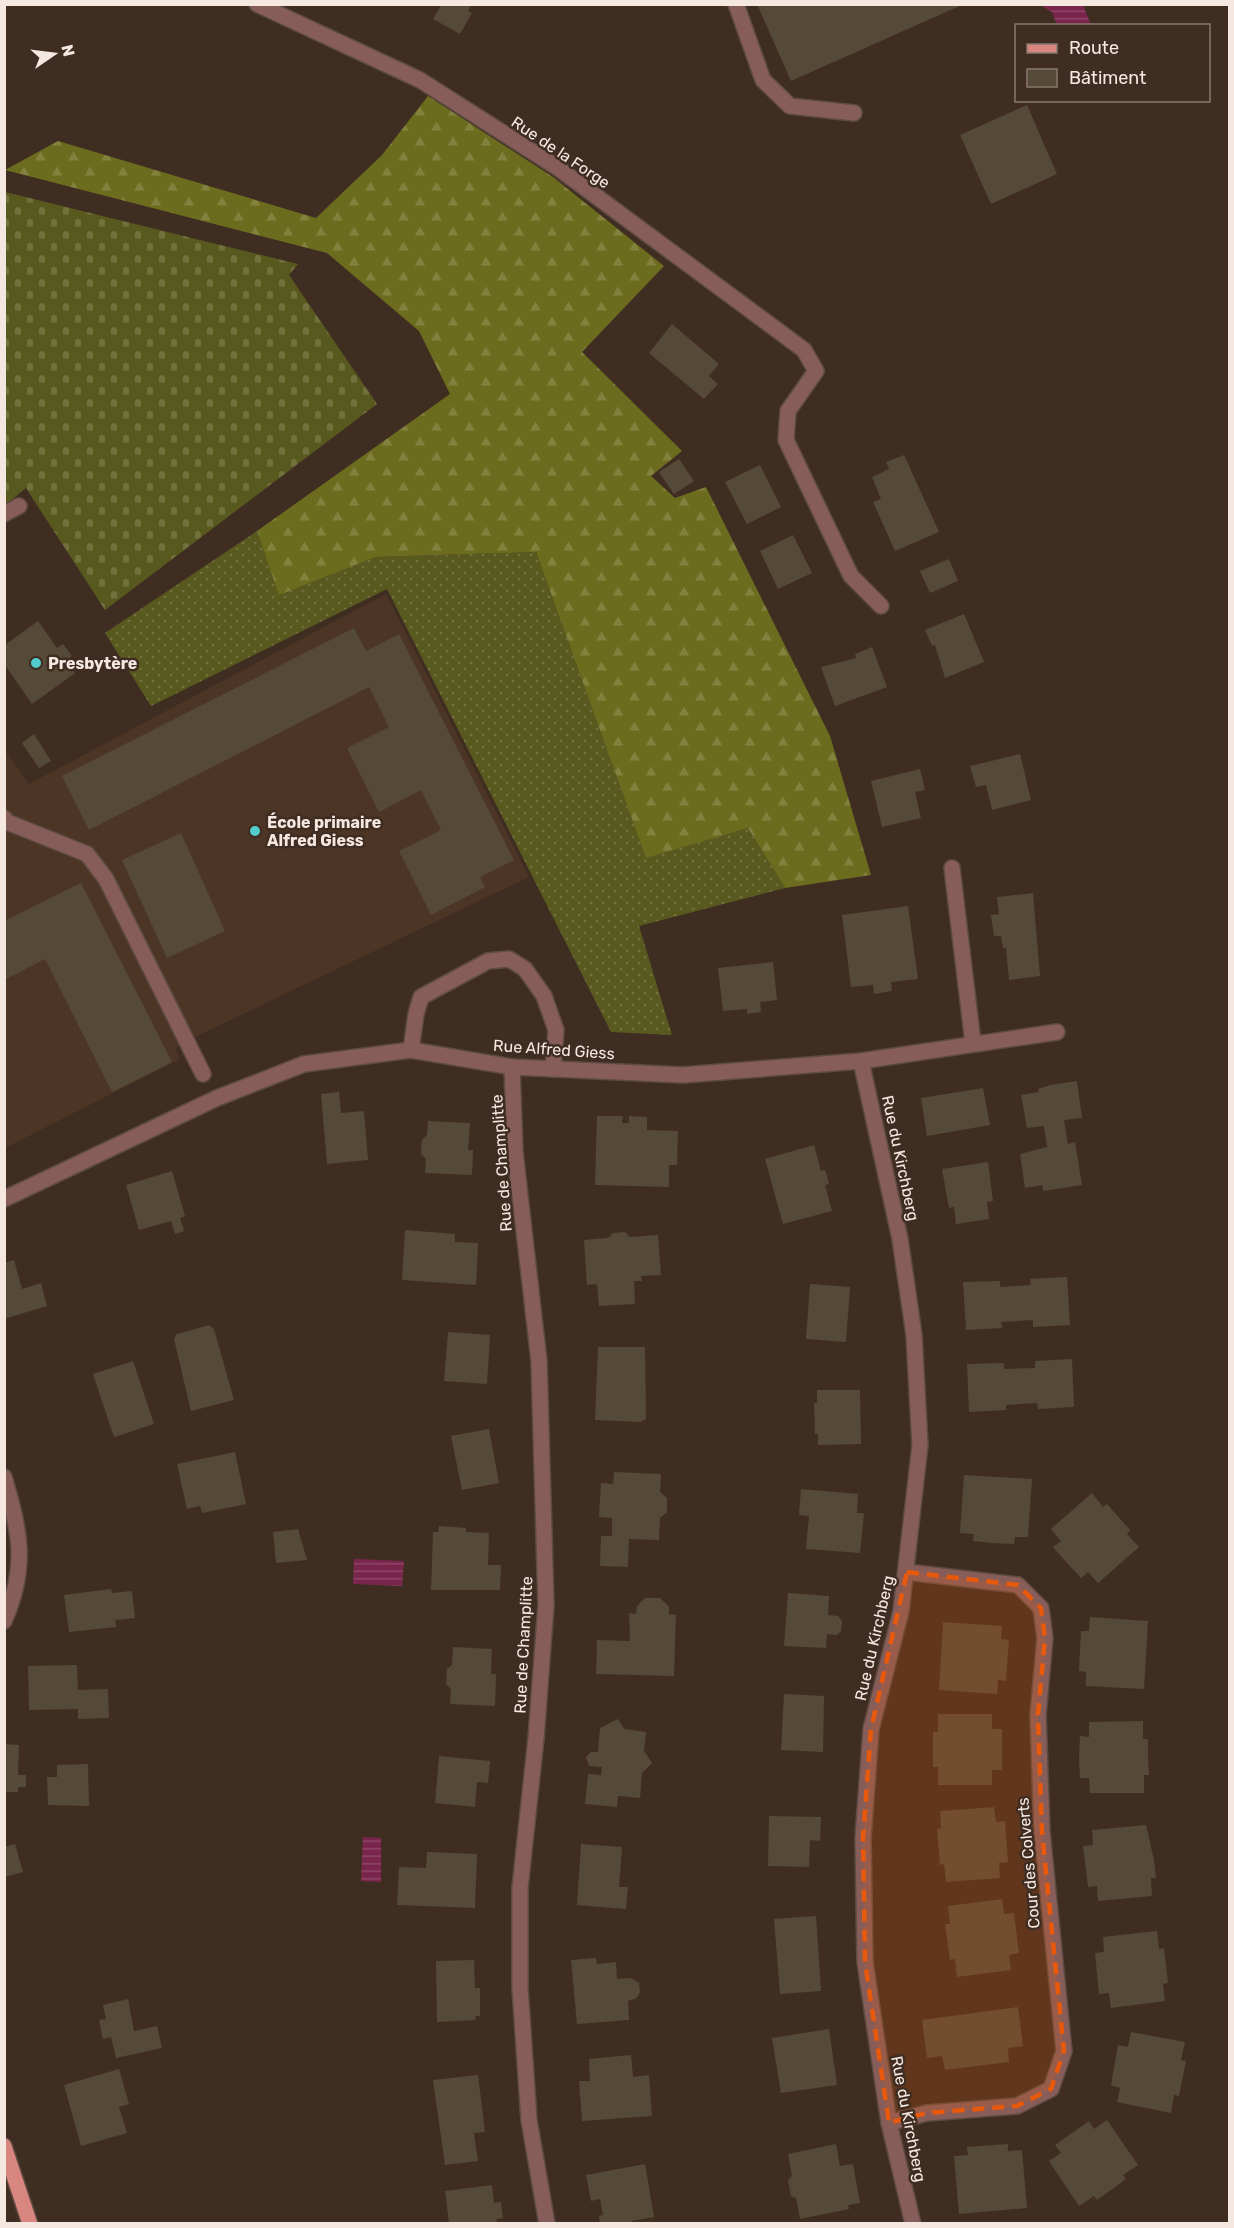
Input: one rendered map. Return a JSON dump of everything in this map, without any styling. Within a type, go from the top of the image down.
[{"type":"main road","points":[[4,2146],[30,2223]]},
{"type":"street","name":"Rue de la Forge","points":[[257,4],[420,80],[558,168],[804,350],[816,371],[788,411],[786,440],[851,576],[881,606]]},
{"type":"street","points":[[736,4],[763,80],[790,106],[854,113]]},
{"type":"street","points":[[4,514],[19,506]]},
{"type":"street","points":[[4,818],[7,822],[87,854],[106,879],[204,1074]]},
{"type":"street","points":[[952,868],[974,1043]]},
{"type":"street","points":[[411,1050],[416,1014],[421,998],[488,961],[509,958],[525,969],[544,996],[556,1030],[553,1069]]},
{"type":"street","name":"Rue Alfred Giess","points":[[4,1199],[250,1084],[304,1064],[411,1050],[512,1067],[683,1075],[861,1061],[1057,1032]]},
{"type":"street","name":"Rue du Kirchberg","points":[[861,1061],[900,1239],[915,1335],[920,1445],[907,1572],[898,1626],[871,1729],[863,1838],[865,1962],[889,2123],[913,2223]]},
{"type":"street","name":"Rue de Champlitte","points":[[512,1067],[515,1152],[539,1361],[546,1605],[536,1738],[520,1888],[520,1988],[529,2120],[547,2223]]},
{"type":"street","points":[[4,1478],[11,1522],[20,1544],[16,1594],[4,1621]]},
{"type":"street","name":"Cour des Colverts","points":[[889,2123],[927,2113],[1017,2106],[1051,2089],[1064,2051],[1042,1832],[1038,1715],[1045,1638],[1041,1608],[1018,1585],[907,1572]]},
{"type":"highlighted area","points":[[907,1572],[1018,1585],[1041,1608],[1045,1638],[1038,1715],[1042,1832],[1064,2051],[1051,2089],[1017,2106],[927,2113],[889,2123],[865,1962],[863,1838],[871,1729]]},
{"type":"shaded area","points":[[1040,5],[1083,5],[1091,24],[1057,24],[1052,12]]},
{"type":"shaded area","name":"École primaire Alfred Giess","points":[[386,594],[529,877],[193,1038],[175,1048],[180,1059],[5,1148],[4,749],[29,784]]},
{"type":"shaded area","points":[[354,1559],[404,1561],[402,1586],[353,1584]]},
{"type":"shaded area","points":[[363,1837],[381,1838],[381,1882],[361,1881]]},
{"type":"green space","points":[[428,96],[553,177],[664,266],[582,352],[682,451],[651,476],[675,498],[706,487],[830,736],[871,875],[785,888],[748,828],[646,858],[536,552],[376,557],[279,595],[257,531],[450,394],[419,331],[327,253],[5,170],[58,141],[316,218],[382,155]]},
{"type":"green space","points":[[5,192],[298,264],[289,275],[377,404],[105,610],[26,488],[5,505]]},
{"type":"green space","points":[[257,531],[280,594],[376,557],[536,552],[646,857],[748,828],[785,888],[639,926],[672,1035],[611,1032],[387,589],[151,706],[105,633]]},
{"type":"building","points":[[442,4],[472,4],[468,11],[472,13],[460,34],[433,19]]},
{"type":"building","points":[[757,4],[964,4],[791,81]]},
{"type":"building","points":[[1027,105],[1057,174],[991,204],[960,135]]},
{"type":"building","points":[[672,324],[719,364],[709,376],[718,384],[704,399],[649,353]]},
{"type":"building","points":[[904,455],[939,532],[895,551],[873,502],[881,499],[872,477],[889,469],[886,462]]},
{"type":"building","points":[[679,459],[694,481],[674,494],[659,472]]},
{"type":"building","points":[[760,465],[781,507],[747,524],[725,482]]},
{"type":"building","points":[[793,535],[812,573],[778,589],[760,551]]},
{"type":"building","points":[[949,559],[958,581],[930,593],[920,571]]},
{"type":"building","points":[[964,614],[984,662],[945,678],[935,645],[932,646],[925,630]]},
{"type":"building","name":"Presbytère","points":[[38,621],[57,648],[63,644],[72,656],[66,660],[75,673],[32,704],[5,665],[5,645]]},
{"type":"building","points":[[354,628],[366,651],[399,634],[514,860],[480,877],[485,887],[431,915],[399,851],[441,830],[421,790],[379,812],[347,748],[389,727],[369,687],[89,830],[62,776]]},
{"type":"building","points":[[872,647],[887,687],[835,706],[821,667],[856,658],[855,654]]},
{"type":"building","points":[[34,734],[51,761],[39,768],[22,743]]},
{"type":"building","points":[[1020,754],[1031,800],[992,810],[986,785],[976,787],[970,766]]},
{"type":"building","points":[[920,769],[925,790],[915,792],[921,818],[882,827],[871,781]]},
{"type":"building","points":[[181,833],[225,931],[167,958],[122,860]]},
{"type":"building","points":[[81,883],[172,1062],[112,1092],[45,959],[4,980],[4,921]]},
{"type":"building","points":[[1033,893],[1040,976],[1009,980],[1006,948],[1003,948],[1001,936],[994,936],[991,915],[999,914],[997,897]]},
{"type":"building","points":[[908,906],[918,979],[891,982],[892,991],[874,994],[873,985],[851,987],[842,915]]},
{"type":"building","points":[[773,962],[777,1000],[760,1002],[761,1012],[747,1014],[747,1009],[723,1011],[718,968]]},
{"type":"building","points":[[1077,1081],[1082,1118],[1064,1120],[1068,1144],[1075,1142],[1082,1185],[1043,1191],[1042,1185],[1025,1188],[1020,1154],[1047,1147],[1044,1126],[1027,1128],[1021,1095],[1039,1092],[1038,1089],[1050,1085]]},
{"type":"building","points":[[983,1088],[990,1125],[927,1136],[921,1098]]},
{"type":"building","points":[[339,1092],[341,1113],[364,1111],[368,1160],[327,1164],[321,1094]]},
{"type":"building","points":[[597,1116],[623,1116],[622,1123],[629,1123],[629,1116],[647,1117],[647,1130],[678,1131],[677,1165],[669,1165],[669,1187],[595,1185]]},
{"type":"building","points":[[428,1121],[470,1123],[468,1150],[473,1150],[472,1175],[425,1173],[426,1159],[421,1154],[422,1140],[427,1135]]},
{"type":"building","points":[[814,1145],[821,1171],[825,1170],[827,1176],[829,1184],[825,1185],[832,1211],[783,1224],[765,1159]]},
{"type":"building","points":[[988,1162],[993,1201],[987,1202],[989,1219],[956,1224],[954,1207],[949,1208],[942,1169]]},
{"type":"building","points":[[172,1171],[185,1216],[180,1218],[184,1231],[175,1234],[171,1221],[139,1230],[126,1185]]},
{"type":"building","points":[[405,1230],[455,1234],[455,1242],[478,1243],[476,1285],[402,1280]]},
{"type":"building","points":[[625,1232],[630,1237],[658,1235],[661,1275],[641,1276],[642,1281],[634,1281],[635,1304],[599,1306],[597,1284],[587,1285],[584,1240],[608,1238],[613,1233]]},
{"type":"building","points":[[14,1260],[22,1289],[41,1283],[47,1306],[4,1319],[4,1263]]},
{"type":"building","points":[[1067,1277],[1070,1325],[1033,1327],[1033,1320],[1001,1322],[1002,1328],[966,1330],[963,1282],[1000,1281],[1000,1287],[1031,1285],[1030,1279]]},
{"type":"building","points":[[810,1284],[850,1287],[846,1342],[806,1339]]},
{"type":"building","points":[[209,1325],[214,1329],[234,1400],[191,1411],[174,1339],[177,1334]]},
{"type":"building","points":[[448,1332],[490,1335],[487,1384],[444,1381]]},
{"type":"building","points":[[598,1347],[645,1347],[646,1419],[640,1422],[595,1420]]},
{"type":"building","points":[[1072,1359],[1074,1407],[1038,1409],[1037,1403],[1006,1405],[1006,1410],[969,1412],[967,1364],[1004,1363],[1004,1369],[1035,1368],[1035,1361]]},
{"type":"building","points":[[133,1361],[154,1424],[114,1437],[93,1374]]},
{"type":"building","points":[[817,1390],[860,1390],[861,1444],[818,1445],[818,1434],[815,1434],[814,1403],[817,1403]]},
{"type":"building","points":[[489,1429],[499,1483],[462,1490],[451,1436]]},
{"type":"building","points":[[235,1452],[246,1504],[202,1513],[200,1506],[187,1509],[177,1464]]},
{"type":"building","points":[[614,1472],[661,1474],[660,1492],[667,1498],[667,1512],[660,1518],[659,1540],[629,1539],[628,1567],[600,1566],[601,1536],[612,1536],[612,1518],[599,1517],[601,1483],[613,1484]]},
{"type":"building","points":[[964,1475],[1032,1479],[1028,1537],[1015,1537],[1014,1544],[993,1543],[973,1541],[974,1534],[960,1533]]},
{"type":"building","points":[[801,1489],[858,1494],[857,1513],[864,1513],[860,1553],[806,1549],[809,1516],[799,1515]]},
{"type":"building","points":[[1092,1493],[1103,1507],[1107,1504],[1130,1530],[1127,1534],[1139,1547],[1098,1583],[1088,1572],[1081,1578],[1053,1547],[1061,1541],[1051,1529]]},
{"type":"building","points":[[439,1526],[466,1528],[466,1532],[489,1533],[488,1565],[501,1565],[500,1590],[431,1590],[433,1532],[438,1532]]},
{"type":"building","points":[[298,1529],[307,1560],[276,1563],[273,1532]]},
{"type":"building","points":[[111,1589],[112,1593],[132,1591],[135,1618],[115,1620],[116,1627],[69,1632],[64,1595]]},
{"type":"building","points":[[788,1593],[829,1596],[828,1615],[838,1616],[842,1621],[841,1631],[837,1635],[827,1634],[826,1648],[784,1646]]},
{"type":"building","points":[[645,1598],[660,1598],[669,1607],[669,1614],[676,1615],[674,1676],[596,1674],[597,1640],[630,1641],[629,1613],[636,1614],[637,1606]]},
{"type":"building","points":[[1090,1617],[1148,1621],[1144,1689],[1086,1686],[1086,1672],[1079,1671],[1081,1631],[1089,1631]]},
{"type":"building","points":[[943,1622],[1002,1626],[1001,1639],[1009,1640],[1006,1681],[998,1680],[997,1694],[939,1690]]},
{"type":"building","points":[[453,1647],[492,1649],[491,1674],[496,1674],[495,1706],[450,1704],[451,1689],[446,1684],[447,1669],[452,1665]]},
{"type":"building","points":[[77,1665],[78,1690],[108,1689],[109,1718],[78,1719],[78,1709],[29,1710],[28,1666]]},
{"type":"building","points":[[784,1694],[824,1696],[823,1752],[781,1750]]},
{"type":"building","points":[[938,1714],[992,1714],[992,1729],[1002,1729],[1002,1770],[992,1770],[992,1785],[938,1785],[938,1767],[933,1767],[933,1732],[938,1732]]},
{"type":"building","points":[[618,1719],[624,1729],[646,1732],[644,1751],[652,1763],[642,1773],[640,1798],[618,1796],[617,1807],[585,1804],[588,1774],[601,1775],[602,1767],[589,1766],[586,1757],[591,1752],[598,1752],[600,1728]]},
{"type":"building","points":[[1143,1721],[1143,1739],[1148,1739],[1149,1775],[1144,1775],[1144,1793],[1090,1793],[1089,1778],[1080,1778],[1079,1758],[1080,1736],[1089,1737],[1089,1722]]},
{"type":"building","points":[[4,1744],[19,1745],[18,1775],[26,1775],[26,1787],[18,1787],[18,1792],[4,1792]]},
{"type":"building","points":[[439,1756],[490,1761],[488,1783],[477,1782],[475,1807],[435,1803]]},
{"type":"building","points":[[88,1764],[89,1806],[48,1805],[47,1777],[57,1777],[57,1765]]},
{"type":"building","points":[[994,1807],[996,1822],[1005,1821],[1008,1862],[999,1863],[1000,1878],[946,1882],[944,1864],[940,1865],[937,1829],[941,1828],[940,1811]]},
{"type":"building","points":[[769,1816],[821,1817],[820,1841],[810,1840],[809,1867],[768,1866]]},
{"type":"building","points":[[1146,1825],[1156,1878],[1151,1878],[1152,1896],[1098,1901],[1097,1886],[1088,1887],[1083,1846],[1093,1845],[1092,1830]]},
{"type":"building","points":[[15,1844],[23,1872],[5,1877],[4,1847]]},
{"type":"building","points":[[581,1844],[622,1847],[619,1887],[628,1887],[626,1909],[577,1905]]},
{"type":"building","points":[[427,1852],[477,1854],[475,1908],[397,1905],[399,1867],[426,1868]]},
{"type":"building","points":[[1002,1899],[1004,1914],[1014,1913],[1019,1953],[1009,1955],[1011,1970],[957,1977],[955,1959],[950,1960],[945,1924],[950,1924],[948,1906]]},
{"type":"building","points":[[816,1916],[821,1991],[780,1994],[774,1919]]},
{"type":"building","points":[[1157,1931],[1159,1949],[1164,1948],[1168,1983],[1163,1984],[1165,2001],[1111,2008],[1109,1993],[1099,1994],[1095,1953],[1104,1952],[1103,1937]]},
{"type":"building","points":[[596,1958],[597,1964],[616,1962],[617,1979],[631,1978],[639,1983],[640,1992],[637,1998],[628,2001],[629,2020],[577,2024],[571,1960]]},
{"type":"building","points":[[474,1960],[475,1988],[480,1988],[480,2016],[475,2016],[476,2020],[437,2022],[436,1961]]},
{"type":"building","points":[[128,1999],[134,2031],[157,2026],[162,2048],[116,2058],[111,2037],[103,2039],[99,2020],[106,2019],[103,2005]]},
{"type":"building","points":[[1018,2007],[1023,2046],[1008,2048],[1009,2062],[945,2070],[942,2056],[927,2058],[922,2020]]},
{"type":"building","points":[[829,2029],[837,2085],[781,2093],[772,2038]]},
{"type":"building","points":[[1131,2032],[1185,2042],[1181,2060],[1186,2061],[1179,2096],[1174,2095],[1171,2113],[1117,2102],[1120,2088],[1111,2085],[1118,2045],[1128,2047]]},
{"type":"building","points":[[631,2055],[633,2077],[649,2075],[652,2116],[582,2121],[579,2081],[590,2081],[589,2059]]},
{"type":"building","points":[[119,2069],[129,2104],[119,2107],[127,2133],[81,2146],[64,2085]]},
{"type":"building","points":[[478,2075],[485,2132],[474,2133],[478,2161],[445,2165],[433,2080]]},
{"type":"building","points":[[1107,2120],[1138,2165],[1123,2175],[1126,2179],[1097,2200],[1094,2196],[1079,2206],[1049,2161],[1061,2153],[1055,2145],[1089,2121],[1094,2129]]},
{"type":"building","points":[[836,2144],[840,2166],[853,2164],[860,2203],[848,2205],[849,2209],[800,2219],[796,2198],[791,2196],[788,2180],[792,2176],[788,2154]]},
{"type":"building","points":[[1008,2144],[1008,2151],[1022,2150],[1027,2208],[959,2214],[954,2156],[968,2155],[967,2147]]},
{"type":"building","points":[[645,2164],[654,2217],[632,2221],[632,2223],[600,2223],[599,2216],[603,2215],[600,2199],[591,2201],[586,2175]]},
{"type":"building","points":[[492,2185],[494,2203],[501,2202],[503,2218],[496,2219],[497,2223],[449,2223],[445,2191]]},
{"type":"place","name":"Presbytère","points":[[36,663]]},
{"type":"place","name":"École primaire Alfred Giess","points":[[255,831]]}]
